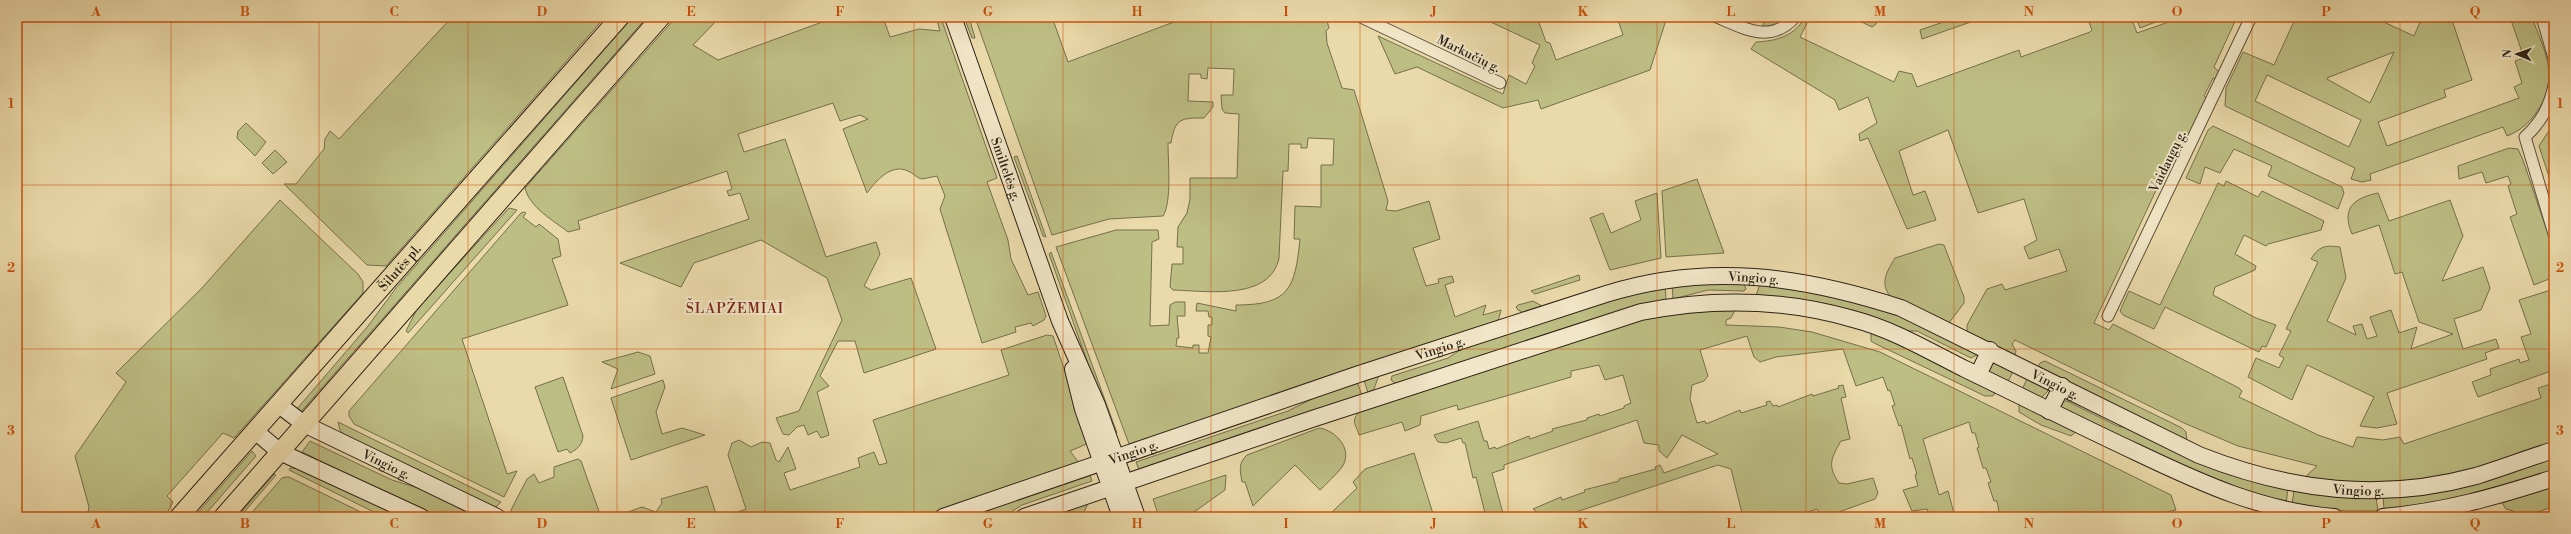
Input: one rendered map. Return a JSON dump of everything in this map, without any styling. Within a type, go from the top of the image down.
[{"type":"main road","name":"Šilutės pl.","points":[[179,517],[620,17]]},
{"type":"main road","points":[[223,517],[661,17]]},
{"type":"main road","name":"Smiltelės g.","points":[[953,17],[1060,321],[1083,409],[1109,459],[1118,484],[1137,517]]},
{"type":"main road","name":"Vingio g.","points":[[943,517],[1109,459],[1394,363],[1633,285],[1696,276],[1746,276],[1796,280],[1860,294],[1901,308],[1990,350],[2199,455],[2233,468],[2272,480],[2317,488],[2380,490],[2423,486],[2476,476],[2554,450]]},
{"type":"main road","points":[[1743,302],[1749,293],[1750,286],[1746,276]]},
{"type":"main road","name":"Vingio g.","points":[[1024,517],[1392,392],[1640,312],[1697,303],[1743,302],[1825,312],[1855,319],[1897,335],[2049,411],[2225,493],[2290,512],[2334,517]]},
{"type":"main road","points":[[1978,375],[1990,350]]},
{"type":"main road","points":[[1392,392],[1386,381],[1386,374],[1394,363]]},
{"type":"main road","points":[[2049,411],[2062,386]]},
{"type":"main road","name":"Vingio g.","points":[[279,405],[304,424],[497,517]]},
{"type":"main road","points":[[255,431],[280,452],[421,517]]},
{"type":"main road","points":[[2383,517],[2427,512],[2475,503],[2554,478]]},
{"type":"main road","name":"Smiltelės g.","points":[[1118,484],[1121,517]]},
{"type":"street","name":"Markučių g.","points":[[1361,17],[1500,83]]},
{"type":"street","points":[[1718,17],[1758,33],[1772,33],[1782,28],[1795,17]]},
{"type":"street","name":"Vaidaugų g.","points":[[2108,316],[2251,17]]},
{"type":"street","points":[[2542,17],[2554,58]]},
{"type":"street","points":[[2554,86],[2551,101],[2540,123],[2525,137],[2554,234]]},
{"type":"green space","points":[[452,17],[605,17],[386,266],[367,265],[284,184],[296,184],[324,149],[325,139],[330,131],[339,139]]},
{"type":"green space","points":[[633,17],[647,17],[299,414],[296,410],[368,326],[396,288]]},
{"type":"green space","points":[[676,17],[720,17],[693,45],[718,60],[836,17],[883,17],[890,37],[919,29],[940,31],[936,17],[941,18],[997,178],[987,182],[1008,240],[1011,259],[1028,295],[1038,292],[1046,316],[1044,320],[1033,326],[1031,323],[1015,327],[1016,332],[982,343],[940,209],[945,196],[937,176],[922,179],[908,171],[896,169],[884,174],[867,193],[843,129],[868,119],[860,115],[840,121],[833,103],[738,134],[744,152],[785,139],[826,257],[876,242],[880,254],[864,286],[871,290],[911,278],[936,349],[864,373],[855,341],[838,341],[820,376],[829,386],[817,392],[829,435],[821,438],[817,431],[808,435],[804,425],[797,427],[789,435],[783,434],[776,418],[799,411],[842,320],[827,278],[761,240],[694,263],[681,287],[620,263],[749,219],[740,193],[729,196],[727,191],[732,189],[727,171],[578,221],[580,229],[568,232],[537,208],[532,202],[525,188]]},
{"type":"green space","points":[[964,17],[969,17],[975,38],[972,38]]},
{"type":"green space","points":[[975,17],[1052,17],[1068,62],[1187,17],[1326,17],[1329,28],[1326,31],[1327,43],[1342,88],[1354,90],[1388,201],[1386,210],[1396,211],[1429,201],[1440,239],[1413,248],[1426,286],[1439,283],[1438,279],[1452,276],[1454,282],[1445,285],[1455,317],[1486,305],[1483,315],[1501,310],[1499,318],[1494,324],[1129,444],[1056,247],[1116,230],[1158,230],[1159,239],[1152,242],[1150,326],[1169,325],[1170,305],[1175,302],[1185,302],[1185,316],[1177,316],[1179,338],[1177,338],[1176,346],[1193,348],[1193,345],[1199,345],[1199,353],[1208,353],[1211,337],[1208,336],[1208,325],[1212,325],[1212,317],[1209,317],[1208,311],[1196,311],[1197,303],[1236,311],[1236,305],[1268,302],[1278,297],[1286,291],[1292,282],[1300,239],[1294,239],[1295,206],[1321,207],[1321,165],[1333,165],[1334,139],[1308,138],[1307,148],[1301,148],[1301,144],[1289,144],[1288,171],[1283,171],[1279,258],[1273,272],[1263,281],[1250,287],[1235,290],[1219,292],[1173,290],[1170,287],[1172,264],[1183,264],[1183,247],[1177,247],[1178,227],[1187,213],[1190,199],[1190,178],[1237,178],[1239,114],[1225,113],[1222,109],[1221,95],[1233,95],[1234,69],[1208,68],[1207,79],[1201,78],[1201,74],[1189,74],[1188,101],[1213,102],[1213,107],[1204,118],[1190,118],[1180,121],[1177,124],[1171,143],[1168,143],[1169,191],[1166,210],[1163,216],[1109,219],[1052,235]]},
{"type":"green space","points":[[1480,17],[1537,17],[1546,42],[1550,43],[1556,60],[1623,35],[1617,17],[1667,17],[1650,70],[1541,109],[1538,100],[1503,108],[1417,67],[1395,74],[1378,36],[1503,94],[1509,75],[1526,84],[1535,66],[1532,63],[1540,45]]},
{"type":"green space","points":[[1765,17],[1787,17],[1781,24],[1767,30],[1763,25]]},
{"type":"green space","points":[[1851,17],[1879,17],[1876,24],[1872,27]]},
{"type":"green space","points":[[1958,17],[1985,17],[1922,39],[1920,30]]},
{"type":"green space","points":[[2087,17],[2131,17],[2137,33],[2183,17],[2237,17],[2214,67],[2219,72],[2216,79],[2213,78],[2204,96],[2207,98],[2180,153],[2173,154],[2094,323],[2109,330],[2113,324],[2239,388],[2242,391],[2239,397],[2318,435],[2353,447],[2357,437],[2383,440],[2400,437],[2404,444],[2541,398],[2538,388],[2554,383],[2554,443],[2474,469],[2433,478],[2369,484],[2303,479],[2317,466],[2238,446],[2184,423],[2015,340],[2012,344],[2016,351],[2015,355],[1967,332],[1967,325],[1987,289],[2002,284],[2005,290],[2067,271],[2059,249],[2029,259],[2024,247],[2037,240],[2024,199],[1978,213],[1948,130],[1899,151],[1913,195],[1925,191],[1936,220],[1907,229],[1868,138],[1860,141],[1859,134],[1877,123],[1868,97],[1839,110],[1835,100],[1751,49],[1756,42],[1770,41],[1789,34],[1800,25],[1804,19],[1807,23],[1800,37],[1894,82],[1899,71],[1912,74],[1917,87],[2019,50],[2021,57],[2090,32],[2092,30]]},
{"type":"green space","points":[[2136,17],[2160,17],[2161,20],[2140,28]]},
{"type":"green space","points":[[2296,17],[2373,17],[2414,36],[2420,22],[2415,20],[2416,17],[2434,19],[2451,17],[2472,80],[2444,90],[2446,97],[2378,122],[2387,146],[2519,98],[2514,87],[2522,83],[2515,61],[2524,58],[2510,17],[2532,17],[2545,52],[2549,75],[2545,97],[2540,107],[2526,125],[2517,131],[2507,136],[2503,127],[2370,174],[2371,180],[2362,182],[2351,179],[2355,168],[2225,106],[2226,88],[2243,52],[2274,65]],"holes":[[[2394,52],[2370,103],[2327,79],[2327,78]],[[2267,75],[2361,120],[2349,147],[2255,101]]]},
{"type":"green space","points":[[246,123],[266,142],[255,156],[237,138],[238,131]]},
{"type":"green space","points":[[2554,123],[2554,192],[2539,146]]},
{"type":"green space","points":[[2213,126],[2342,187],[2344,193],[2338,209],[2268,176],[2272,166],[2234,149],[2220,173],[2205,167],[2200,184],[2186,178],[2208,130]]},
{"type":"green space","points":[[2509,148],[2518,149],[2523,160],[2554,252],[2554,277],[2534,285],[2510,217],[2517,214],[2508,186],[2511,184],[2508,176],[2486,183],[2482,172],[2459,179],[2458,166]]},
{"type":"green space","points":[[275,150],[287,162],[273,174],[262,163]]},
{"type":"green space","points":[[1017,156],[1046,237],[1043,236],[1014,157]]},
{"type":"green space","points":[[1697,179],[1724,253],[1666,257],[1662,191]]},
{"type":"green space","points":[[2226,181],[2258,197],[2262,191],[2324,221],[2321,230],[2268,244],[2266,246],[2244,235],[2235,254],[2256,266],[2255,270],[2215,287],[2213,295],[2256,318],[2276,325],[2266,347],[2262,346],[2259,352],[2165,307],[2154,329],[2123,315],[2120,311],[2129,291],[2160,305],[2218,183],[2224,186]]},
{"type":"green space","points":[[1657,193],[1661,258],[1610,270],[1590,218],[1603,213],[1611,233],[1641,220],[1635,201]]},
{"type":"green space","points":[[2378,193],[2389,221],[2450,200],[2463,236],[2442,281],[2483,267],[2490,288],[2481,310],[2454,319],[2463,349],[2496,339],[2499,348],[2485,353],[2487,359],[2387,393],[2397,424],[2377,428],[2360,426],[2374,397],[2307,365],[2292,400],[2248,377],[2256,358],[2279,368],[2284,358],[2279,355],[2291,331],[2286,329],[2318,262],[2311,259],[2317,251],[2326,246],[2340,247],[2346,278],[2327,321],[2356,335],[2353,326],[2362,324],[2367,339],[2377,336],[2370,317],[2391,310],[2399,333],[2417,327],[2411,349],[2453,334],[2419,322],[2402,272],[2395,274],[2379,225],[2352,234],[2348,217],[2352,206],[2356,201],[2362,198]]},
{"type":"green space","points":[[280,200],[358,274],[363,282],[363,293],[234,438],[223,433],[167,496],[173,502],[165,517],[87,517],[89,507],[75,456],[126,382],[116,373],[202,288]]},
{"type":"green space","points":[[509,208],[517,210],[408,333],[406,331],[417,309]]},
{"type":"green space","points":[[521,213],[526,213],[523,217],[536,227],[539,224],[558,239],[561,256],[552,259],[568,305],[462,339],[507,474],[517,471],[504,497],[354,424],[349,416],[349,411]]},
{"type":"green space","points":[[1939,244],[1944,245],[1964,297],[1964,303],[1949,323],[1891,297],[1885,287],[1887,273],[1895,258]]},
{"type":"green space","points":[[1051,252],[1117,433],[1113,434],[1049,254]]},
{"type":"green space","points":[[1579,275],[1580,280],[1535,294],[1531,291]]},
{"type":"green space","points":[[1757,281],[1882,306],[1976,352],[1977,355],[1971,358],[1917,331],[1902,331],[1755,298],[1759,287]]},
{"type":"green space","points":[[1743,282],[1746,289],[1744,291],[1708,290],[1673,299],[1672,284]]},
{"type":"green space","points":[[1665,285],[1666,300],[1640,305],[1396,384],[1391,380],[1392,376],[1448,358],[1466,346],[1626,293]]},
{"type":"green space","points":[[2554,289],[2554,370],[2478,397],[2472,382],[2491,375],[2490,369],[2519,359],[2520,363],[2529,360],[2521,337],[2531,334],[2519,300]]},
{"type":"green space","points":[[1533,301],[1542,306],[1525,313],[1518,310],[1516,307],[1518,305]]},
{"type":"green space","points":[[1735,310],[1731,318],[1726,320],[1726,325],[1779,327],[1812,332],[1880,352],[2171,495],[2176,510],[2166,512],[2168,517],[2000,517],[1997,501],[1994,501],[1988,483],[1991,482],[1986,468],[1983,468],[1977,448],[1979,447],[1975,433],[1972,433],[1969,422],[1923,439],[1939,495],[1948,491],[1955,517],[1930,517],[1927,509],[1912,511],[1903,490],[1918,486],[1915,475],[1917,474],[1912,458],[1910,459],[1901,425],[1899,426],[1892,406],[1895,405],[1890,390],[1888,391],[1883,377],[1856,386],[1843,349],[1776,357],[1760,362],[1754,357],[1747,336],[1700,350],[1708,376],[1704,381],[1692,385],[1690,399],[1697,423],[1705,421],[1706,424],[1740,410],[1741,413],[1767,405],[1766,402],[1770,401],[1773,406],[1777,405],[1778,407],[1812,394],[1813,396],[1839,388],[1838,386],[1843,385],[1846,397],[1841,398],[1850,439],[1841,441],[1833,457],[1833,472],[1839,483],[1847,484],[1873,478],[1878,493],[1875,499],[1825,517],[1821,515],[1817,509],[1793,517],[1743,517],[1731,469],[1718,465],[1573,513],[1541,516],[1533,509],[1561,497],[1562,500],[1585,492],[1584,490],[1656,469],[1655,467],[1660,465],[1664,473],[1718,454],[1682,435],[1667,458],[1659,451],[1659,445],[1644,443],[1637,420],[1504,465],[1504,469],[1492,473],[1504,517],[1489,517],[1487,512],[1485,513],[1476,477],[1473,478],[1465,443],[1463,443],[1461,438],[1446,443],[1438,442],[1434,435],[1478,421],[1484,441],[1487,441],[1489,449],[1495,447],[1496,449],[1529,436],[1530,439],[1553,431],[1552,429],[1587,420],[1587,418],[1599,414],[1600,416],[1624,408],[1624,406],[1631,403],[1623,375],[1605,380],[1599,365],[1571,371],[1571,377],[1458,410],[1457,405],[1421,416],[1420,425],[1405,431],[1402,422],[1359,435],[1354,422],[1358,413],[1362,409],[1654,315]]},
{"type":"green space","points":[[1871,332],[1996,391],[1993,396],[1985,396],[1874,343],[1871,341]]},
{"type":"green space","points":[[1047,335],[1053,336],[1089,443],[1070,451],[1079,463],[921,517],[724,517],[746,509],[728,455],[732,443],[739,440],[751,447],[762,442],[770,443],[776,460],[779,462],[788,447],[796,469],[784,473],[790,490],[860,467],[858,458],[874,452],[879,465],[887,463],[873,420],[1009,375],[1001,350]]},
{"type":"green space","points":[[638,352],[650,356],[655,374],[611,389],[618,369],[602,362]]},
{"type":"green space","points":[[2045,361],[2182,428],[2186,432],[2187,441],[2038,367],[2040,363]]},
{"type":"green space","points":[[1997,362],[2014,369],[2008,382],[1991,375],[1988,370],[1992,363]]},
{"type":"green space","points":[[1379,375],[1374,389],[1368,393],[1364,380]]},
{"type":"green space","points":[[2028,376],[2047,387],[2048,391],[2041,398],[2022,390]]},
{"type":"green space","points":[[563,377],[583,436],[579,447],[570,453],[567,449],[558,452],[535,387]]},
{"type":"green space","points":[[663,380],[665,387],[656,412],[662,434],[682,428],[705,435],[631,460],[611,398]]},
{"type":"green space","points":[[1357,382],[1362,395],[1139,470],[1136,462],[1288,411],[1322,394]]},
{"type":"green space","points":[[2063,401],[2067,401],[2117,426],[2133,429],[2288,489],[2286,504],[2225,487],[2060,407]]},
{"type":"green space","points":[[2019,402],[2077,431],[2071,436],[2041,425],[2019,412]]},
{"type":"green space","points":[[338,422],[501,502],[496,507],[490,507],[345,436],[340,430]]},
{"type":"green space","points":[[1319,428],[1331,432],[1344,447],[1346,454],[1345,460],[1340,470],[1320,490],[1295,465],[1253,506],[1245,482],[1242,482],[1240,467],[1244,458],[1247,455]]},
{"type":"green space","points":[[310,441],[392,480],[428,491],[480,517],[435,517],[302,452]]},
{"type":"green space","points":[[252,451],[256,456],[203,517],[194,517]]},
{"type":"green space","points":[[1414,453],[1434,517],[1335,517],[1331,513],[1357,488],[1353,482],[1365,469]]},
{"type":"green space","points":[[2554,456],[2554,473],[2484,494],[2384,510],[2383,496]]},
{"type":"green space","points":[[578,459],[581,461],[601,517],[513,517],[511,510],[527,479],[534,474],[539,483],[554,477],[554,467]]},
{"type":"green space","points":[[290,468],[302,469],[405,517],[384,517],[289,470]]},
{"type":"green space","points":[[1089,473],[1092,481],[1022,505],[1003,517],[960,517]]},
{"type":"green space","points":[[274,474],[276,475],[240,517],[237,517]]},
{"type":"green space","points":[[1226,475],[1225,490],[1187,517],[1159,517],[1153,499]]},
{"type":"green space","points":[[289,477],[371,517],[248,517],[282,478]]},
{"type":"green space","points":[[707,486],[717,517],[614,517],[642,507],[656,512],[662,503],[661,499]]},
{"type":"green space","points":[[2554,487],[2554,512],[2552,507],[2524,517],[2509,517],[2515,515],[2513,511],[2506,509],[2502,503]]},
{"type":"green space","points":[[2294,490],[2343,497],[2376,497],[2378,511],[2346,511],[2292,505]]},
{"type":"green space","points":[[1089,501],[1082,517],[1042,517]]},
{"type":"district","name":"ŠLAPŽEMIAI","points":[[735,308]]}]
